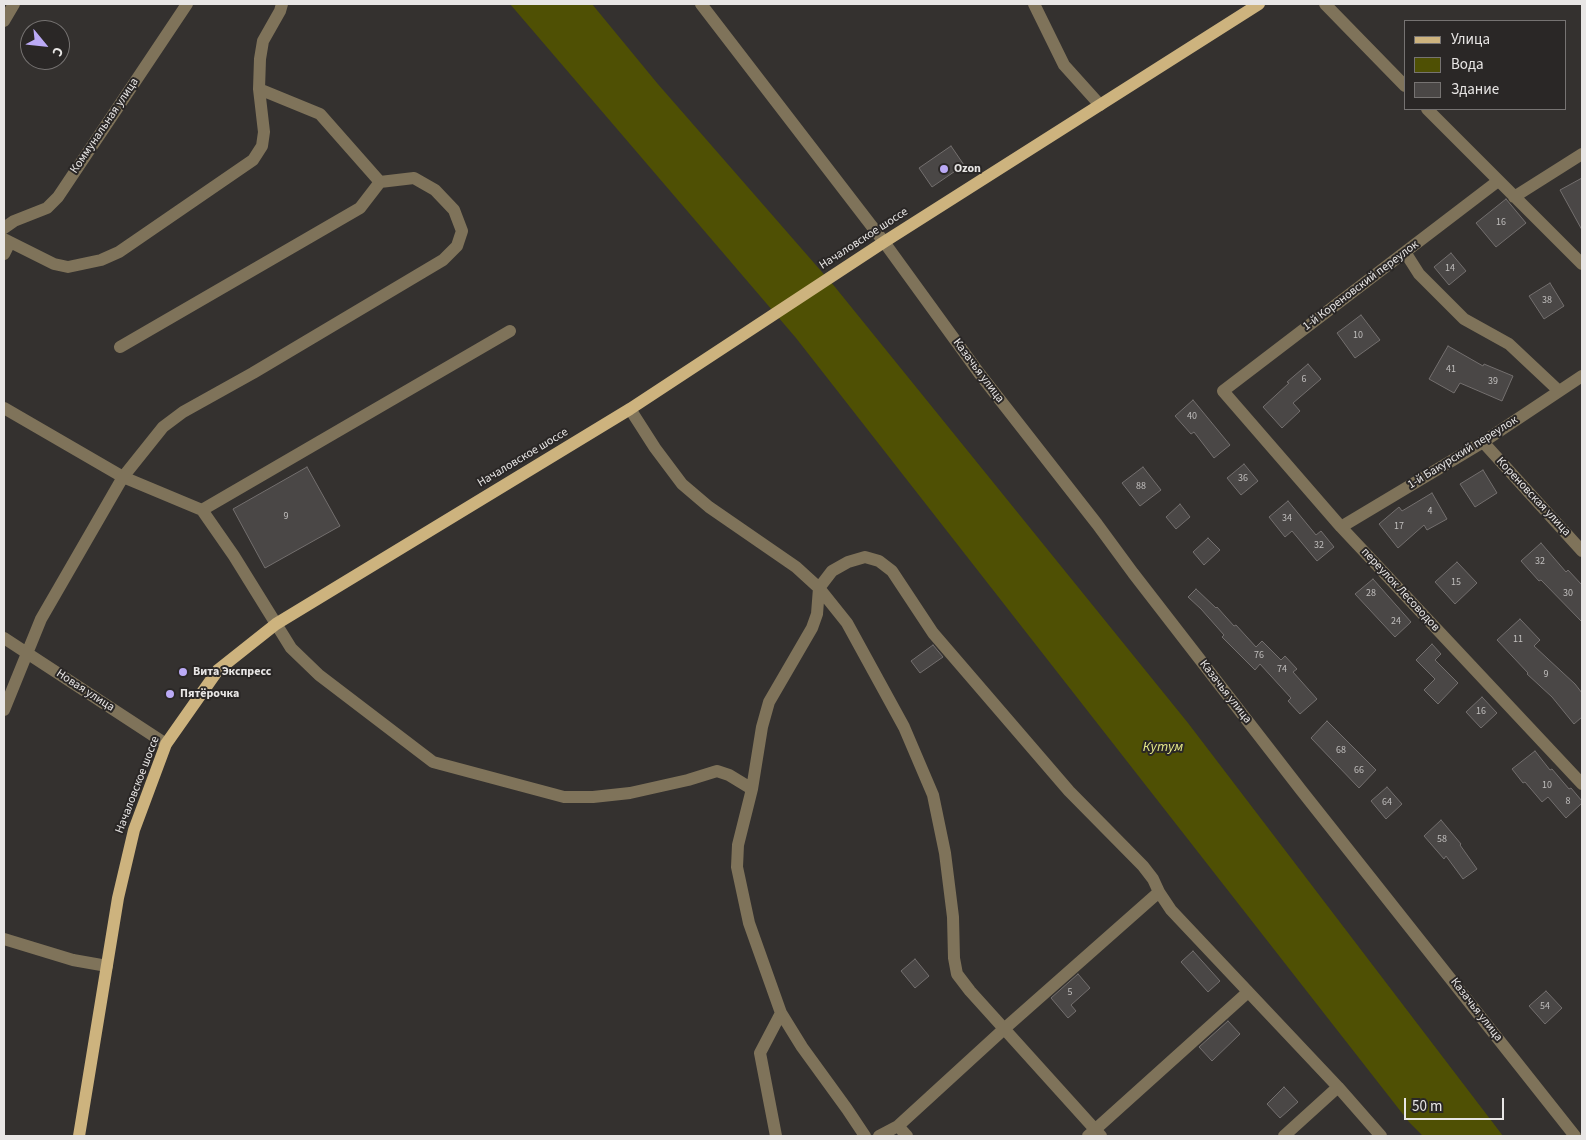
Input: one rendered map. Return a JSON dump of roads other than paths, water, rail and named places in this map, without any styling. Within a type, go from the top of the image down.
[{"type":"main road","name":"Началовское шоссе","points":[[79,1136],[118,898],[134,830],[166,744],[218,670],[276,624],[630,409],[884,242],[1259,4]]},
{"type":"street","points":[[4,20],[14,4]]},
{"type":"street","name":"Коммунальная улица","points":[[4,228],[14,221],[47,208],[58,196],[187,4]]},
{"type":"street","points":[[4,254],[7,240],[54,264],[68,267],[101,260],[119,252],[253,160],[262,146],[264,132],[259,89],[260,59],[263,42],[282,4]]},
{"type":"street","name":"Казачья улица","points":[[701,4],[884,242],[979,373],[1097,524],[1138,581],[1575,1136]]},
{"type":"street","points":[[1034,4],[1064,65],[1100,105]]},
{"type":"street","points":[[1325,4],[1404,85]]},
{"type":"street","points":[[259,89],[320,114],[380,182]]},
{"type":"street","points":[[1428,110],[1582,264]]},
{"type":"street","points":[[1514,197],[1582,154]]},
{"type":"street","points":[[4,710],[41,619],[123,477],[163,427],[183,412],[253,373],[443,260],[456,246],[462,231],[454,210],[435,190],[414,178],[380,182],[360,208],[120,347]]},
{"type":"street","name":"1-й Кореновский переулок","points":[[1223,391],[1498,181]]},
{"type":"street","points":[[1405,252],[1419,274],[1464,319],[1509,344],[1559,391]]},
{"type":"street","points":[[202,510],[510,331]]},
{"type":"street","name":"1-й Бакурский переулок","points":[[1341,526],[1483,442],[1582,376]]},
{"type":"street","name":"переулок Лесоводов","points":[[1223,391],[1341,526],[1582,784]]},
{"type":"street","points":[[4,408],[123,477],[202,510],[234,556],[291,648],[319,674],[433,762],[564,797],[593,798],[630,793],[718,771],[729,775],[752,789]]},
{"type":"street","points":[[630,409],[655,448],[682,484],[709,507],[796,567],[819,588],[842,616],[904,727],[933,795],[945,853],[953,917],[954,958],[957,974],[1095,1134],[1248,992]]},
{"type":"street","name":"Кореновская улица","points":[[1483,442],[1582,551]]},
{"type":"street","points":[[865,1136],[802,1047],[781,1013],[749,924],[737,867],[738,845],[752,789],[762,727],[769,702],[812,628],[817,614],[819,588],[832,571],[848,562],[865,557],[879,561],[892,571],[933,634],[1069,791],[1143,866],[1171,910],[1338,1087],[1380,1136]]},
{"type":"street","name":"Новая улица","points":[[4,638],[166,744]]},
{"type":"street","points":[[879,1136],[898,1126],[1159,892]]},
{"type":"street","points":[[4,939],[73,960],[107,966]]},
{"type":"street","points":[[776,1136],[760,1053],[781,1013]]},
{"type":"street","points":[[1284,1136],[1338,1087]]},
{"type":"street","points":[[898,1126],[907,1136]]},
{"type":"water","name":"Кутум","points":[[510,4],[592,4],[657,83],[835,287],[1188,723],[1503,1136],[1423,1136],[1409,1122],[796,338]]},
{"type":"place","name":"Ozon","points":[[944,169]]},
{"type":"place","name":"Вита Экспресс","points":[[183,672]]},
{"type":"place","name":"Пятёрочка","points":[[170,694]]}]
